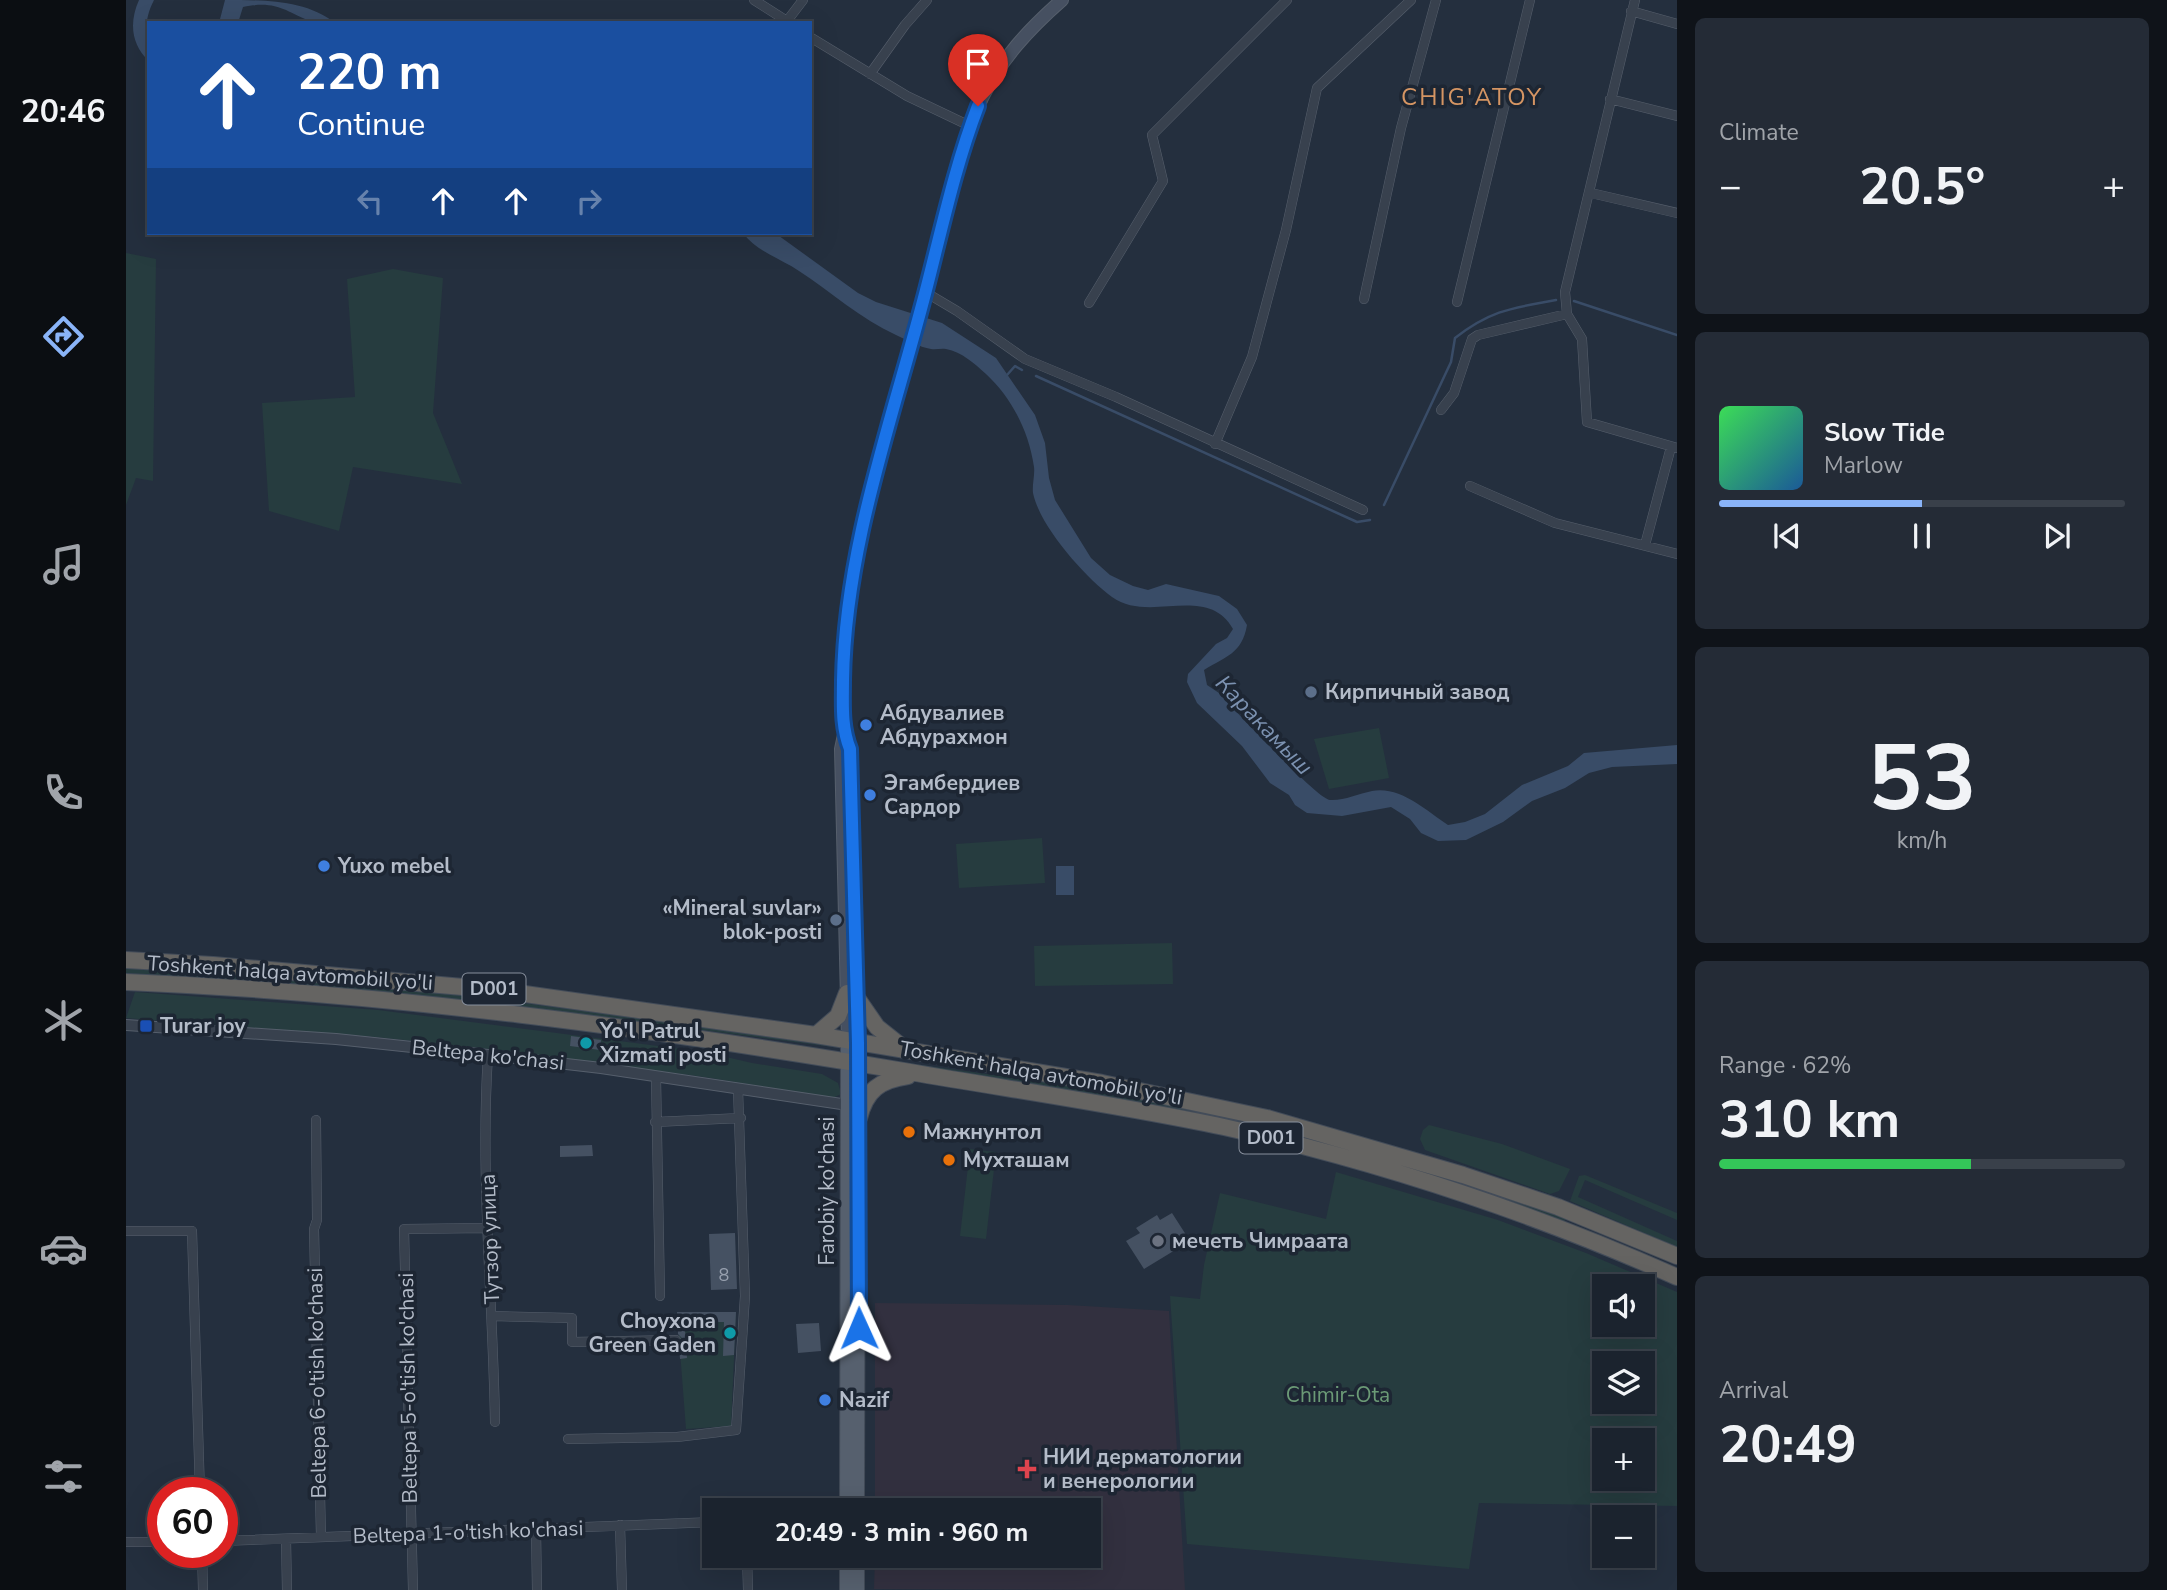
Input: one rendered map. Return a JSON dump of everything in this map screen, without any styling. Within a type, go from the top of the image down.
[{"type":"highway","name":"Toshkent halqa avtomobil yo'li","points":[[126,960],[255,968],[497,990],[816,1035],[1102,1083],[1242,1112],[1463,1175],[1582,1216],[1677,1256]]},
{"type":"highway","points":[[254,989],[262,979],[255,968]]},
{"type":"highway","name":"Toshkent halqa avtomobil yo'li","points":[[127,984],[254,989],[496,1012],[853,1063],[1140,1110],[1259,1135],[1455,1191],[1575,1233],[1677,1277]]},
{"type":"highway","points":[[816,1035],[838,1016],[852,996],[877,1027],[908,1051]]},
{"type":"highway","points":[[854,1111],[876,1086],[893,1079],[920,1074]]},
{"type":"highway","points":[[1575,1233],[1582,1216]]},
{"type":"main road","points":[[853,1042],[850,749],[844,735],[843,668],[848,612],[862,531],[951,186],[970,126],[988,86],[1010,53],[1062,0]]},
{"type":"main road","name":"Farobiy ko'chasi","points":[[853,1042],[857,1498]]},
{"type":"main road","name":"Farobiy ko'chasi","points":[[847,1498],[854,1111]]},
{"type":"main road","points":[[846,1590],[847,1568]]},
{"type":"main road","points":[[857,1568],[857,1590]]},
{"type":"street","points":[[754,0],[787,21]]},
{"type":"street","points":[[790,21],[803,0]]},
{"type":"street","points":[[870,74],[905,25],[928,0]]},
{"type":"street","points":[[1089,303],[1163,181],[1152,135],[1287,0]]},
{"type":"street","points":[[1215,444],[1252,357],[1286,230],[1317,88],[1411,0]]},
{"type":"street","points":[[1364,299],[1401,128],[1436,0]]},
{"type":"street","points":[[1457,302],[1530,0]]},
{"type":"street","points":[[1635,0],[1610,99],[1591,193],[1564,292],[1567,314],[1581,339],[1587,422],[1674,447],[1645,545]]},
{"type":"street","points":[[1632,11],[1677,24]]},
{"type":"street","points":[[812,38],[907,96],[970,126]]},
{"type":"street","points":[[1610,99],[1677,116]]},
{"type":"street","points":[[1591,193],[1677,213]]},
{"type":"street","points":[[925,292],[1025,359],[1116,397],[1363,510]]},
{"type":"street","points":[[1441,410],[1454,393],[1472,339],[1478,335],[1567,314]]},
{"type":"street","points":[[1470,486],[1555,523],[1677,554]]},
{"type":"street","name":"Beltepa ko'chasi","points":[[126,1025],[336,1039],[488,1055],[738,1089],[854,1111]]},
{"type":"street","name":"Тутзор улица","points":[[488,1055],[487,1228],[493,1316],[495,1422]]},
{"type":"street","points":[[656,1077],[660,1296]]},
{"type":"street","points":[[568,1439],[677,1437],[736,1430],[745,1296],[738,1089]]},
{"type":"street","points":[[655,1122],[741,1118]]},
{"type":"street","name":"Beltepa 6-o'tish ko'chasi","points":[[316,1120],[317,1220],[314,1229],[320,1538]]},
{"type":"street","name":"Beltepa 5-o'tish ko'chasi","points":[[413,1590],[404,1229],[487,1228]]},
{"type":"street","points":[[126,1231],[192,1231],[200,1477]]},
{"type":"street","points":[[493,1316],[572,1318],[572,1342],[676,1340]]},
{"type":"street","name":"Beltepa 1-o'tish ko'chasi","points":[[238,1540],[702,1522]]},
{"type":"street","points":[[620,1525],[622,1590]]},
{"type":"street","points":[[536,1529],[537,1590]]},
{"type":"street","points":[[286,1539],[287,1590]]},
{"type":"street","points":[[126,1542],[147,1542]]},
{"type":"street","points":[[202,1568],[203,1590]]},
{"type":"street","points":[[747,1568],[748,1590]]},
{"type":"shaded area","name":"НИИ дерматологии и венерологии","points":[[875,1303],[1068,1305],[1169,1311],[1185,1590],[874,1589],[875,1568],[1101,1568],[1101,1498],[875,1498]]},
{"type":"green space","points":[[126,253],[156,259],[153,481],[136,478],[126,505]]},
{"type":"green space","points":[[393,269],[443,278],[433,413],[462,484],[353,467],[339,531],[269,511],[262,403],[355,397],[347,279]]},
{"type":"green space","points":[[1379,728],[1389,778],[1329,789],[1314,739]]},
{"type":"green space","points":[[1042,838],[1045,883],[959,888],[956,844]]},
{"type":"green space","points":[[1172,943],[1173,984],[1035,986],[1034,946]]},
{"type":"green space","points":[[126,968],[247,975],[247,980],[126,973]]},
{"type":"green space","points":[[272,977],[557,1007],[840,1048],[510,1005],[272,982]]},
{"type":"green space","points":[[135,992],[378,1010],[705,1052],[752,1063],[822,1074],[838,1083],[841,1094],[833,1098],[704,1077],[508,1051],[375,1037],[126,1018]]},
{"type":"green space","points":[[890,1060],[1090,1089],[1210,1111],[1345,1146],[1567,1216],[1564,1222],[1501,1199],[1208,1116]]},
{"type":"green space","points":[[1429,1125],[1502,1144],[1570,1169],[1559,1191],[1550,1194],[1425,1150],[1420,1139],[1423,1130]]},
{"type":"green space","points":[[970,1149],[996,1152],[986,1239],[960,1236]]},
{"type":"green space","name":"Chimir-Ota","points":[[1336,1172],[1498,1220],[1635,1274],[1592,1274],[1592,1337],[1655,1337],[1655,1283],[1677,1292],[1677,1506],[1479,1503],[1469,1569],[1187,1544],[1170,1296],[1200,1299],[1204,1265],[1220,1193],[1326,1219]]},
{"type":"green space","points":[[1585,1175],[1677,1213],[1677,1220],[1585,1180],[1578,1197],[1677,1241],[1677,1247],[1570,1201],[1579,1176]]},
{"type":"green space","name":"Choyxona Green Gaden","points":[[677,1312],[736,1312],[731,1426],[686,1429]]},
{"type":"water","points":[[139,0],[154,0],[147,21],[147,59],[135,40],[133,25]]},
{"type":"water","points":[[225,0],[284,3],[311,10],[332,21],[309,21],[280,8],[254,5],[243,7],[239,21],[220,21]]},
{"type":"water","points":[[745,235],[778,235],[858,293],[876,302],[942,323],[996,358],[1035,415],[1045,443],[1049,478],[1055,500],[1091,558],[1110,575],[1133,586],[1148,590],[1166,584],[1219,596],[1237,609],[1247,625],[1245,635],[1232,653],[1204,670],[1207,685],[1219,693],[1275,752],[1322,796],[1335,800],[1372,791],[1393,792],[1412,800],[1448,825],[1485,814],[1522,785],[1568,766],[1584,753],[1677,745],[1677,764],[1612,767],[1589,773],[1565,788],[1532,801],[1503,822],[1466,840],[1438,841],[1421,833],[1410,819],[1391,807],[1342,816],[1307,813],[1295,805],[1289,795],[1270,783],[1242,746],[1197,703],[1187,682],[1188,674],[1216,644],[1227,638],[1233,629],[1222,616],[1208,608],[1143,607],[1112,597],[1077,564],[1044,521],[1033,493],[1034,467],[1028,441],[1018,416],[1004,394],[986,374],[957,353],[922,347],[883,329]]},
{"type":"water","points":[[1056,866],[1074,866],[1074,895],[1056,895]]},
{"type":"building","name":"Yo'l Patrul Xizmati posti","points":[[571,1036],[601,1040],[600,1050],[570,1046]]},
{"type":"building","points":[[592,1145],[593,1156],[560,1157],[560,1146]]},
{"type":"building","name":"мечеть Чимраата","points":[[1172,1213],[1190,1241],[1144,1269],[1126,1241],[1140,1233],[1136,1228],[1157,1215],[1160,1220]]},
{"type":"building","points":[[735,1233],[737,1289],[711,1290],[709,1234]]},
{"type":"building","name":"Choyxona Green Gaden","points":[[677,1312],[736,1312],[734,1355],[723,1356],[724,1322],[695,1322],[695,1326],[685,1330],[687,1358],[680,1359],[679,1346],[683,1339],[678,1334]]},
{"type":"building","points":[[819,1323],[821,1351],[798,1353],[796,1324]]},
{"type":"waterway","points":[[1384,505],[1451,362],[1455,338],[1480,321],[1502,311],[1556,300]]},
{"type":"waterway","points":[[1574,301],[1677,335]]},
{"type":"waterway","points":[[1007,375],[1015,366],[1022,370]]},
{"type":"waterway","points":[[1036,376],[1357,522],[1370,520]]},
{"type":"place","name":"Кирпичный завод","points":[[1311,692]]},
{"type":"place","name":"Абдувалиев Абдурахмон","points":[[866,725]]},
{"type":"place","name":"Эгамбердиев Сардор","points":[[870,795]]},
{"type":"place","name":"Yuxo mebel","points":[[324,866]]},
{"type":"place","name":"«Mineral suvlar» blok-posti","points":[[836,920]]},
{"type":"place","name":"Turar joy","points":[[146,1026]]},
{"type":"place","name":"Yo'l Patrul Xizmati posti","points":[[586,1043]]},
{"type":"place","name":"Мажнунтол","points":[[909,1132]]},
{"type":"place","name":"Мухташам","points":[[949,1160]]},
{"type":"place","name":"мечеть Чимраата","points":[[1158,1241]]},
{"type":"place","name":"Choyxona Green Gaden","points":[[730,1333]]},
{"type":"place","name":"Nazif","points":[[825,1400]]},
{"type":"place","name":"НИИ дерматологии и венерологии","points":[[1027,1469]]},
{"type":"district","name":"CHIG'ATOY","points":[[1472,97]]},
{"type":"route","points":[[859,1328],[858,1043],[850,749],[844,735],[843,720],[843,668],[848,612],[862,531],[885,438],[958,162],[978,106]]},
{"type":"water label","name":"Каракамыш","points":[[1264,725]]}]
